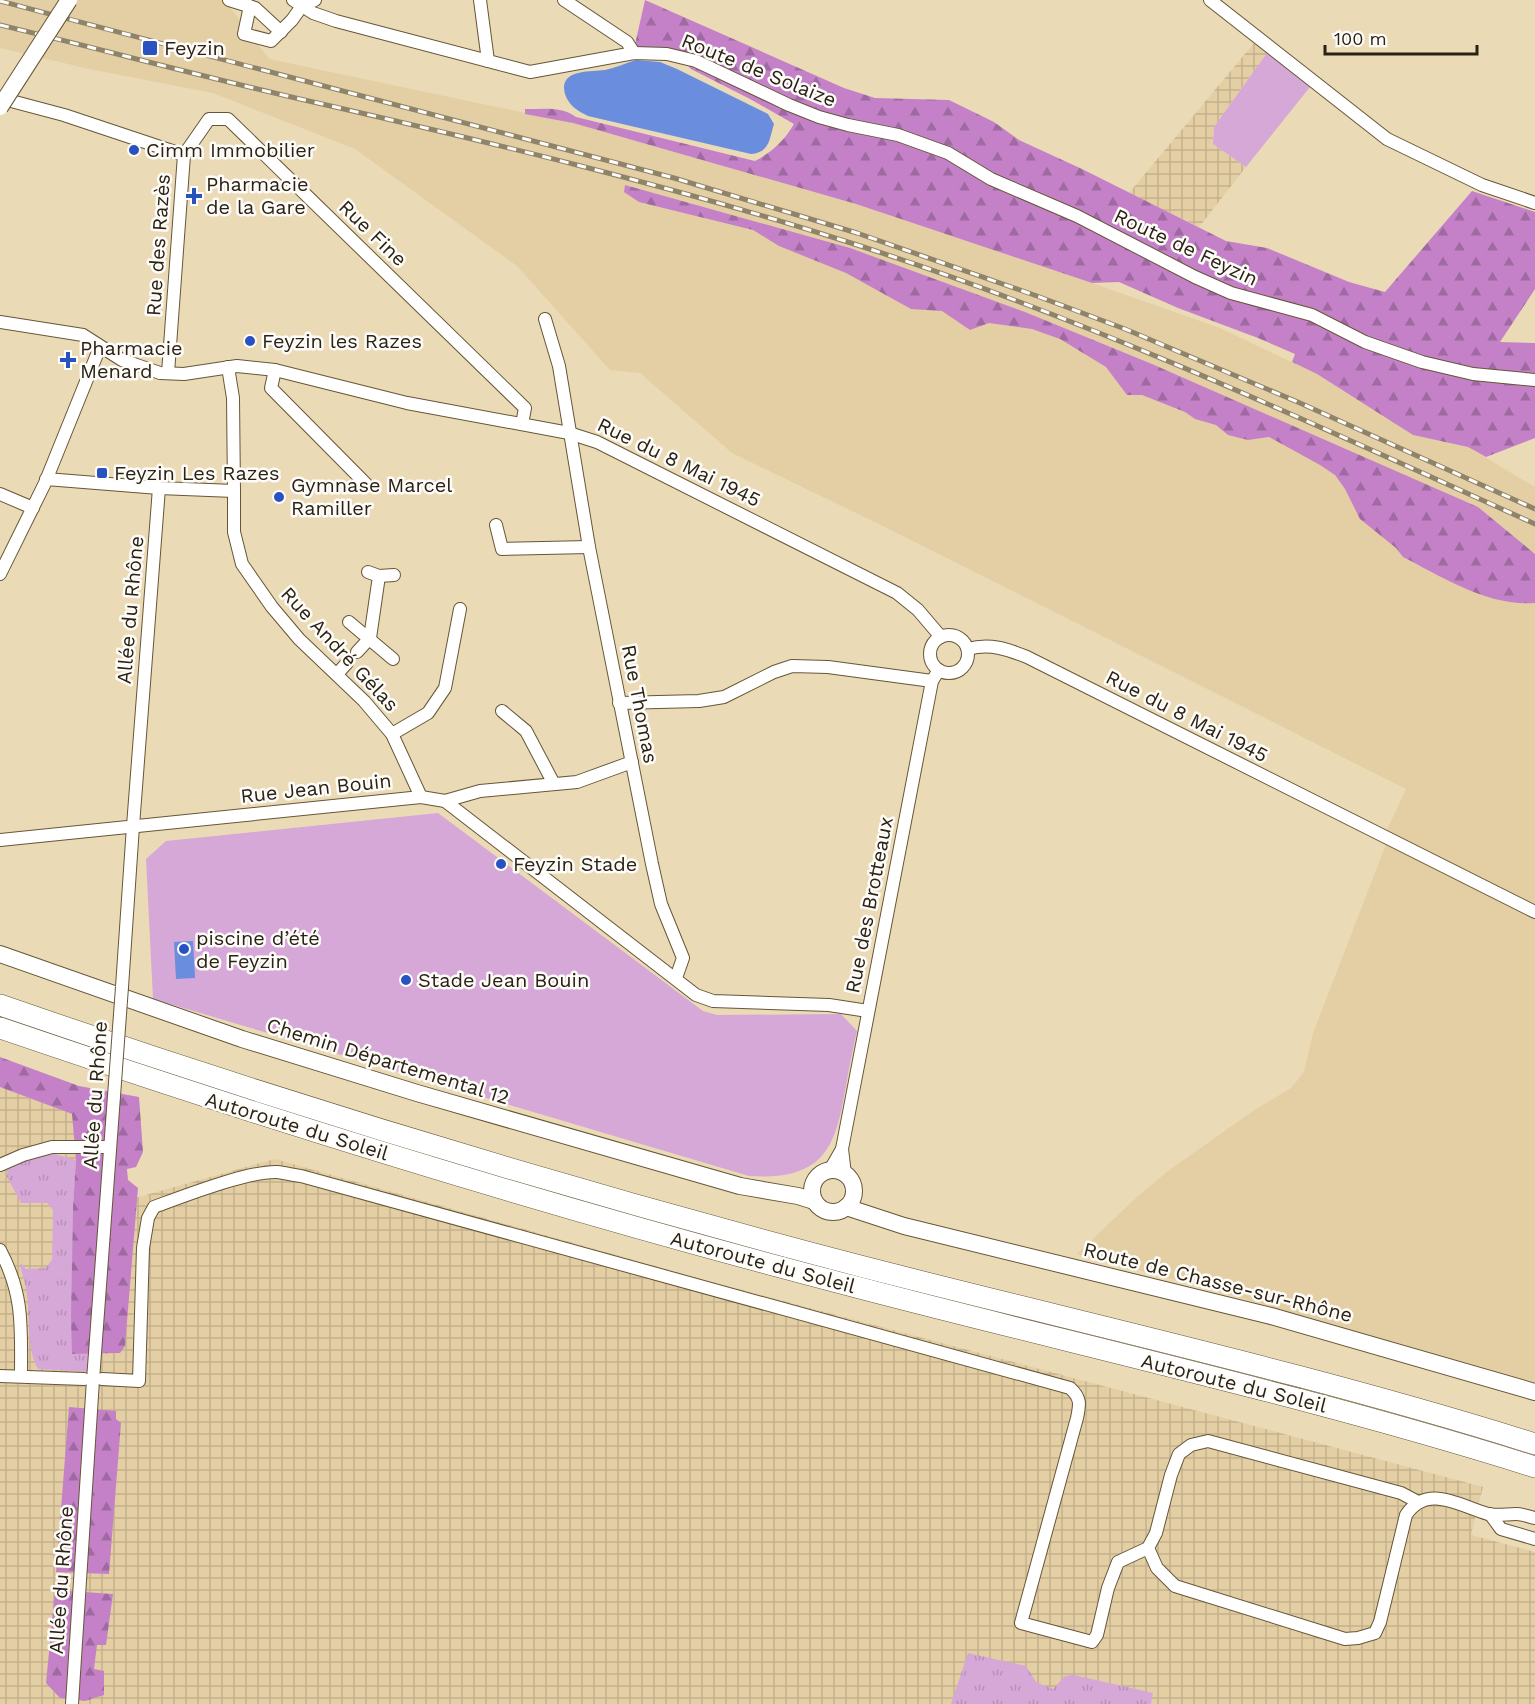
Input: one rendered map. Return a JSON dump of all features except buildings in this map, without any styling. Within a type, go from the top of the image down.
[{"type":"highway","name":"Autoroute du Soleil","points":[[0,1005],[315,1109],[637,1205],[861,1266],[1302,1377],[1535,1444]]},
{"type":"highway","name":"Autoroute du Soleil","points":[[0,1028],[316,1132],[630,1226],[861,1289],[1284,1395],[1535,1467]]},
{"type":"main road","points":[[0,107],[69,0]]},
{"type":"main road","name":"Chemin Départemental 12","points":[[0,954],[253,1042],[417,1093],[740,1186],[814,1201]]},
{"type":"main road","points":[[838,1172],[850,1179],[850,1200],[841,1211],[829,1212],[814,1201],[812,1188],[818,1176],[838,1172]]},
{"type":"main road","name":"Chemin Départemental 12","points":[[769,1192],[814,1181]]},
{"type":"main road","name":"Route de Chasse-sur-Rhône","points":[[850,1200],[889,1221],[1271,1316],[1535,1392]]},
{"type":"street","points":[[229,0],[255,8],[281,32]]},
{"type":"street","points":[[250,6],[244,34],[271,41],[281,32],[298,3],[315,0]]},
{"type":"street","points":[[480,0],[488,62]]},
{"type":"street","points":[[564,0],[627,42],[634,53]]},
{"type":"street","points":[[1210,0],[1387,139],[1482,185],[1535,203]]},
{"type":"street","name":"Route de Solaize","points":[[298,3],[336,21],[530,72],[634,53],[667,54],[696,61],[809,113],[931,145],[965,163]]},
{"type":"street","points":[[0,98],[64,115],[184,155]]},
{"type":"street","name":"Rue Fine","points":[[184,155],[208,119],[228,119],[525,408],[522,424]]},
{"type":"street","name":"Rue des Razès","points":[[168,374],[184,155]]},
{"type":"street","name":"Route de Feyzin","points":[[965,163],[991,179],[1077,216],[1230,293],[1312,315],[1365,342],[1422,362],[1473,374],[1535,380]]},
{"type":"street","name":"Rue Thomas","points":[[545,319],[559,366],[569,433],[619,703],[661,904],[683,958],[676,978]]},
{"type":"street","name":"Rue du 8 Mai 1945","points":[[0,322],[75,332],[134,365],[168,374],[245,366],[275,370],[407,403],[569,433],[597,442],[897,593],[918,610],[941,637]]},
{"type":"street","points":[[0,574],[46,479],[100,346]]},
{"type":"street","name":"Rue André Gélas","points":[[228,367],[233,398],[234,532],[242,564],[272,607],[299,639],[364,700],[392,734],[421,797]]},
{"type":"street","points":[[275,370],[271,388],[366,484]]},
{"type":"street","points":[[46,479],[234,491]]},
{"type":"street","name":"Allée du Rhône","points":[[73,1701],[132,826],[159,488]]},
{"type":"street","points":[[0,494],[33,508]]},
{"type":"street","points":[[496,525],[502,549],[590,547]]},
{"type":"street","points":[[357,652],[370,638],[374,574],[394,575]]},
{"type":"street","points":[[392,734],[428,713],[445,688],[460,609]]},
{"type":"street","points":[[349,622],[393,659]]},
{"type":"street","points":[[619,703],[699,701],[724,697],[774,672],[792,666],[936,676],[960,670],[967,662],[968,649],[962,639],[946,635],[932,645],[930,650],[936,676]]},
{"type":"street","name":"Rue du 8 Mai 1945","points":[[968,649],[989,645],[1006,648],[1027,657],[1535,912]]},
{"type":"street","points":[[337,674],[347,663]]},
{"type":"street","name":"Rue des Brotteaux","points":[[838,1172],[936,676]]},
{"type":"street","points":[[502,711],[526,731],[554,784]]},
{"type":"street","name":"Rue Jean Bouin","points":[[0,840],[421,797],[445,801],[480,791],[577,782],[632,762]]},
{"type":"street","points":[[445,801],[676,978],[696,996],[713,1001],[829,1005],[868,1011]]},
{"type":"street","points":[[0,1165],[23,1155],[52,1147],[110,1147]]},
{"type":"street","points":[[102,1379],[139,1381],[143,1248],[148,1218],[154,1207],[261,1173],[277,1172],[301,1176],[1070,1388],[1077,1394],[1080,1406],[1021,1623],[1092,1642],[1097,1635],[1108,1588],[1118,1562],[1148,1548],[1156,1533],[1171,1475],[1179,1454],[1191,1445],[1208,1441],[1401,1493],[1418,1502]]},
{"type":"street","points":[[0,1250],[14,1280],[20,1304],[21,1376]]},
{"type":"street","points":[[0,1376],[84,1379]]},
{"type":"street","points":[[1148,1548],[1157,1568],[1176,1586],[1345,1639],[1358,1638],[1375,1633],[1380,1622],[1406,1515],[1413,1505],[1424,1499],[1440,1499],[1458,1502],[1490,1514],[1520,1514],[1535,1518]]},
{"type":"street","points":[[1490,1514],[1501,1529],[1535,1539]]},
{"type":"shaded area","points":[[0,0],[225,0],[269,59],[573,123],[856,204],[1092,283],[1220,328],[1317,374],[1413,435],[1468,447],[1535,487],[1535,1382],[1210,1289],[1077,1254],[1168,1171],[1253,1111],[1291,1088],[1304,1072],[1313,1033],[1385,847],[1386,832],[1406,789],[889,529],[732,453],[640,373],[610,370],[517,266],[355,149],[213,93],[89,69],[0,48]]},
{"type":"shaded area","points":[[1254,43],[1267,53],[1214,127],[1213,144],[1246,167],[1199,227],[1129,193]]},
{"type":"shaded area","points":[[0,1087],[72,1114],[135,1198],[275,1159],[705,1280],[1483,1487],[1471,1535],[1535,1552],[1535,1704],[0,1704]]},
{"type":"green space","points":[[645,0],[844,88],[875,98],[949,100],[994,122],[1019,140],[1226,241],[1267,248],[1349,282],[1385,292],[1472,191],[1535,212],[1535,289],[1500,342],[1535,343],[1535,438],[1486,457],[1468,447],[1413,435],[1317,374],[1292,362],[1295,354],[1119,282],[1092,283],[856,204],[573,123],[525,114],[525,109],[565,111],[576,117],[755,161],[777,145],[794,124],[691,69],[671,48],[634,49]]},
{"type":"green space","points":[[1267,53],[1310,87],[1246,167],[1213,144],[1214,127]]},
{"type":"green space","points":[[625,185],[850,248],[1025,312],[1152,364],[1478,507],[1535,554],[1535,603],[1518,603],[1483,595],[1466,589],[1403,557],[1396,548],[1360,519],[1335,475],[1320,465],[1269,437],[1248,440],[1228,435],[1216,425],[1195,419],[1185,412],[1142,395],[1127,395],[1106,367],[1060,339],[1032,329],[989,323],[970,330],[942,311],[911,309],[846,273],[779,246],[753,230],[639,202],[624,192]]},
{"type":"green space","name":"Stade Jean Bouin","points":[[438,813],[703,1011],[717,1015],[841,1014],[857,1031],[839,1122],[830,1144],[815,1163],[790,1174],[749,1176],[153,999],[146,859],[166,841]]},
{"type":"green space","points":[[0,1057],[79,1086],[139,1097],[143,1152],[136,1167],[127,1169],[128,1180],[138,1188],[125,1346],[120,1353],[72,1354],[73,1207],[76,1160],[72,1114],[0,1087]]},
{"type":"green space","points":[[55,1154],[76,1160],[73,1207],[72,1353],[90,1354],[89,1372],[38,1369],[31,1350],[25,1283],[20,1266],[21,1263],[26,1269],[45,1268],[52,1260],[53,1210],[47,1203],[21,1203],[7,1177],[8,1165],[31,1156]]},
{"type":"green space","points":[[69,1407],[116,1411],[116,1419],[121,1423],[109,1574],[56,1572]]},
{"type":"green space","points":[[55,1590],[113,1594],[106,1645],[97,1645],[94,1669],[104,1671],[104,1695],[85,1701],[60,1698],[46,1683]]},
{"type":"green space","points":[[968,1653],[1026,1666],[1036,1682],[1053,1689],[1065,1676],[1074,1675],[1153,1693],[1151,1704],[951,1704]]},
{"type":"water","points":[[636,60],[660,62],[768,114],[774,124],[768,144],[762,151],[751,154],[588,116],[574,108],[569,102],[564,86],[566,80],[571,76],[577,73],[605,70]]},
{"type":"water","points":[[193,941],[195,978],[176,979],[174,942]]},
{"type":"railway","points":[[0,1],[674,178],[857,233],[1125,329],[1300,403],[1535,509]]},
{"type":"railway","points":[[0,25],[577,165],[715,202],[851,243],[939,272],[1112,338],[1282,410],[1535,524]]},
{"type":"place","name":"Feyzin","points":[[150,48]]},
{"type":"place","name":"Cimm Immobilier","points":[[134,150]]},
{"type":"place","name":"Pharmacie de la Gare","points":[[194,196]]},
{"type":"place","name":"Feyzin les Razes","points":[[250,341]]},
{"type":"place","name":"Pharmacie Menard","points":[[68,360]]},
{"type":"place","name":"Feyzin Les Razes","points":[[102,473]]},
{"type":"place","name":"Gymnase Marcel Ramiller","points":[[279,497]]},
{"type":"place","name":"Feyzin Stade","points":[[501,864]]},
{"type":"place","name":"piscine d’été de Feyzin","points":[[184,949]]},
{"type":"place","name":"Stade Jean Bouin","points":[[406,980]]}]
